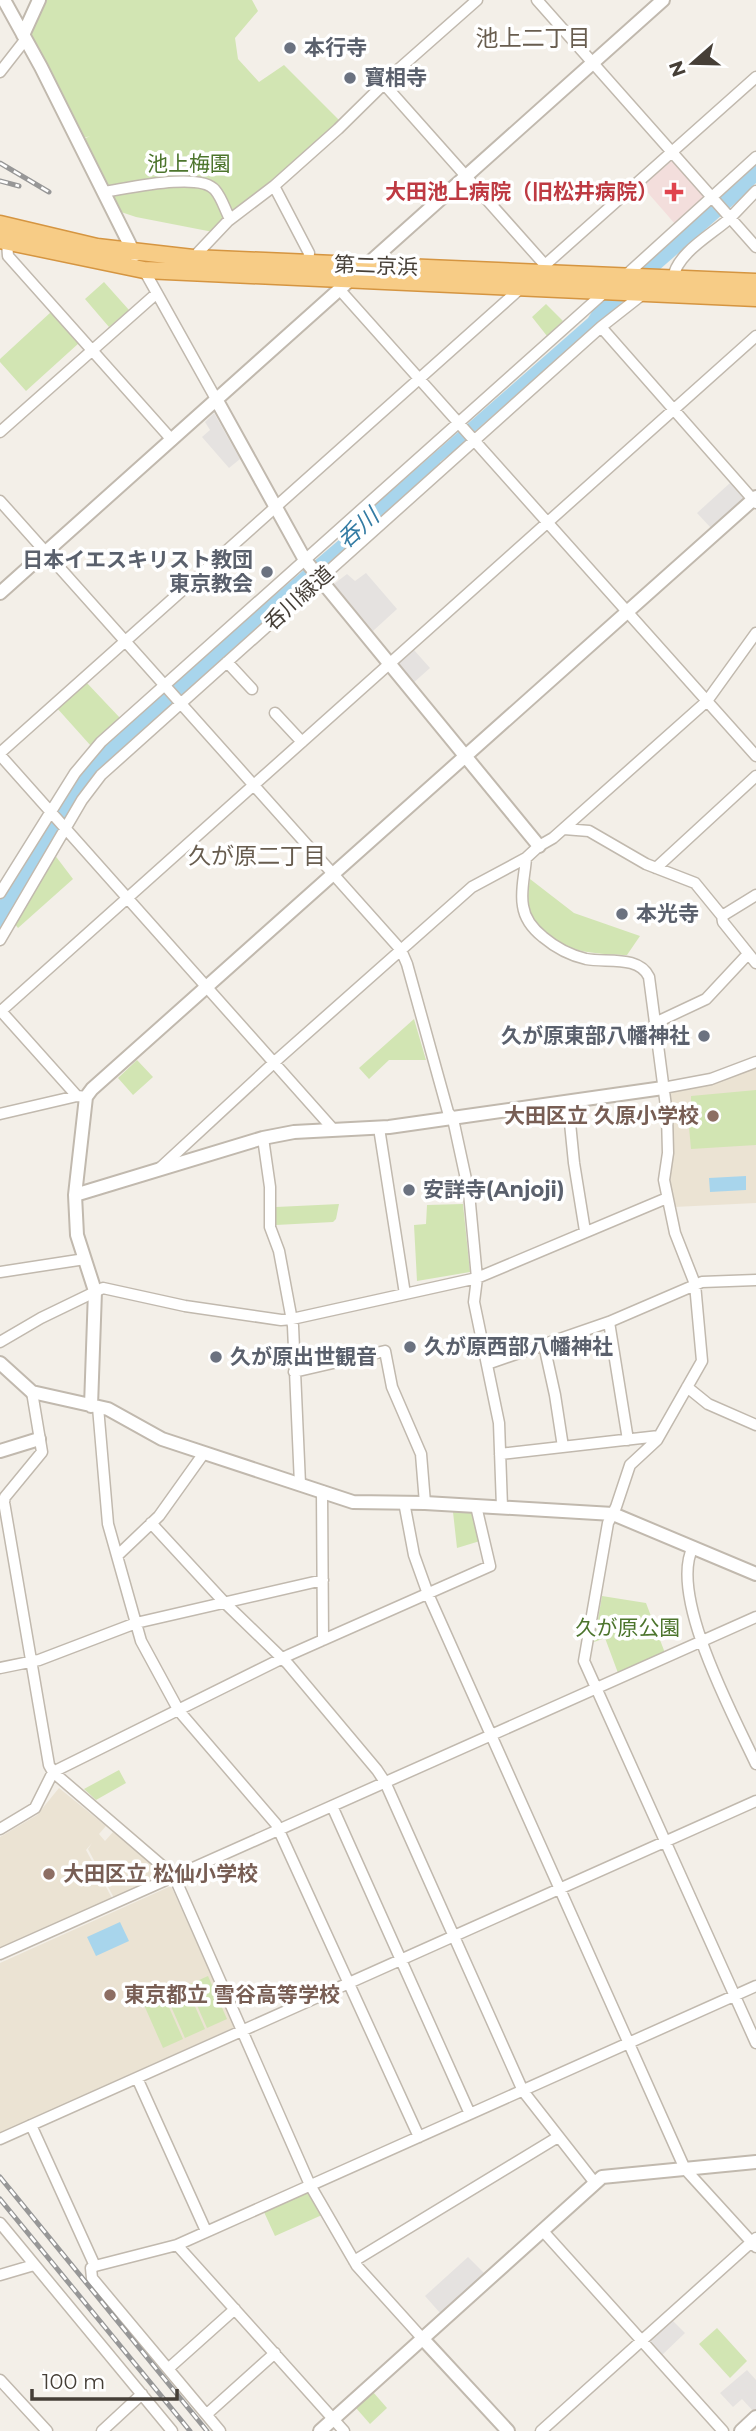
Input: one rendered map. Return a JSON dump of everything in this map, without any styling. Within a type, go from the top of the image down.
[{"type":"highway","name":"第二京浜","points":[[0,224],[97,247],[193,258],[545,269],[756,282]]},
{"type":"highway","name":"第二京浜","points":[[4,241],[144,270],[344,284],[522,287],[756,298]]},
{"type":"street","points":[[4,0],[132,251],[306,562],[539,846]]},
{"type":"street","points":[[0,72],[24,37],[38,0]]},
{"type":"street","points":[[193,258],[230,219],[274,186],[477,0]]},
{"type":"street","points":[[537,0],[756,247]]},
{"type":"street","points":[[0,593],[48,555],[216,399],[663,0]]},
{"type":"street","points":[[384,84],[545,269],[756,77]]},
{"type":"street","points":[[626,276],[713,200],[756,157]]},
{"type":"street","points":[[103,192],[165,183],[203,183],[216,191],[230,219]]},
{"type":"street","points":[[274,186],[309,253],[308,263]]},
{"type":"street","points":[[673,278],[674,270],[683,258],[756,191]]},
{"type":"street","points":[[4,241],[8,256],[172,439]]},
{"type":"street","points":[[344,284],[459,425],[756,756]]},
{"type":"street","points":[[333,1129],[0,754],[522,287]]},
{"type":"street","points":[[0,893],[75,773],[101,742],[609,291]]},
{"type":"street","points":[[0,432],[157,293]]},
{"type":"street","name":"呑川緑道","points":[[0,940],[65,827],[101,775],[640,293]]},
{"type":"street","points":[[0,1114],[82,1097],[92,1089],[755,499],[601,327]]},
{"type":"street","points":[[419,2137],[279,1830],[179,1712],[141,1641],[108,1524],[94,1406],[95,1291],[77,1235],[75,1195],[82,1097],[0,1011],[756,336]]},
{"type":"street","points":[[0,501],[401,950],[448,1112],[453,1119],[469,1193],[477,1278],[474,1302],[499,1423],[502,1507]]},
{"type":"street","points":[[159,1169],[472,887],[526,858],[553,838],[707,701],[756,633]]},
{"type":"street","points":[[227,662],[252,689]]},
{"type":"street","points":[[275,713],[302,742]]},
{"type":"street","points":[[656,868],[756,776]]},
{"type":"street","points":[[564,829],[589,831],[656,868],[695,883],[756,963]]},
{"type":"street","points":[[526,858],[522,904],[529,923],[556,949],[586,959],[633,964],[645,969],[649,977],[667,1114],[668,1153],[664,1180],[681,1251],[695,1284],[702,1361],[659,1436],[630,1465],[608,1523],[584,1661],[756,2043]]},
{"type":"street","points":[[722,916],[756,895]]},
{"type":"street","points":[[655,1023],[706,999],[748,954]]},
{"type":"street","points":[[75,1195],[263,1138],[294,1132],[379,1128],[568,1103],[711,1079],[756,1062]]},
{"type":"street","points":[[568,1103],[585,1231]]},
{"type":"street","points":[[379,1128],[405,1294]]},
{"type":"street","points":[[263,1138],[270,1187],[270,1227],[279,1251],[292,1319],[300,1484]]},
{"type":"street","points":[[0,1342],[41,1318],[103,1288],[185,1306],[281,1320],[292,1319],[477,1278],[667,1198]]},
{"type":"street","points":[[0,1272],[85,1259]]},
{"type":"street","points":[[487,1364],[609,1322],[695,1284],[756,1280]]},
{"type":"street","points":[[609,1322],[628,1440]]},
{"type":"street","points":[[544,1345],[563,1447]]},
{"type":"street","points":[[294,1372],[385,1351],[392,1387],[421,1454],[425,1503]]},
{"type":"street","points":[[2,1369],[32,1392],[112,1411],[162,1438],[353,1502],[404,1502],[613,1514],[756,1574]]},
{"type":"street","points":[[687,1387],[708,1404],[756,1425]]},
{"type":"street","points":[[32,1392],[42,1452],[3,1498],[49,1765],[174,1876],[310,2185],[354,2261],[508,2431]]},
{"type":"street","points":[[500,1454],[659,1436]]},
{"type":"street","points":[[0,1451],[39,1439]]},
{"type":"street","points":[[117,1556],[159,1516],[204,1453]]},
{"type":"street","points":[[322,1491],[323,1640]]},
{"type":"street","points":[[404,1502],[414,1555],[428,1594],[685,2169],[754,2242],[541,2431]]},
{"type":"street","points":[[0,1829],[35,1808],[54,1772],[323,1640],[490,1566],[476,1506]]},
{"type":"street","points":[[151,1523],[224,1602],[283,1660],[385,1783],[523,2091],[595,2183]]},
{"type":"street","points":[[693,1547],[686,1576],[701,1642],[756,1764]]},
{"type":"street","points":[[0,1668],[32,1661],[136,1623],[323,1580]]},
{"type":"street","points":[[0,1954],[756,1617]]},
{"type":"street","points":[[0,2139],[756,1801]]},
{"type":"street","points":[[332,1806],[470,2115]]},
{"type":"street","points":[[220,2431],[92,2278],[91,2268],[177,2245],[756,1986]]},
{"type":"street","points":[[137,2078],[205,2231]]},
{"type":"street","points":[[31,2126],[95,2266]]},
{"type":"street","points":[[354,2261],[558,2137]]},
{"type":"street","points":[[320,2431],[602,2177],[756,2162]]},
{"type":"street","points":[[0,2223],[172,2431]]},
{"type":"street","points":[[542,2230],[723,2431]]},
{"type":"street","points":[[177,2245],[344,2431]]},
{"type":"street","points":[[0,2275],[34,2265]]},
{"type":"street","points":[[169,2368],[236,2309]]},
{"type":"street","points":[[206,2414],[275,2353]]},
{"type":"street","points":[[0,2379],[47,2431]]},
{"type":"street","points":[[102,2431],[142,2394]]},
{"type":"street","points":[[741,2431],[756,2417]]},
{"type":"shaded area","name":"大田池上病院（旧松井病院）","points":[[673,160],[706,198],[676,225],[642,186]]},
{"type":"shaded area","points":[[214,413],[240,459],[229,468],[202,437],[210,430],[205,422]]},
{"type":"shaded area","points":[[730,483],[745,499],[711,528],[697,513]]},
{"type":"shaded area","points":[[366,573],[397,609],[373,631],[334,584],[347,574],[355,581]]},
{"type":"shaded area","points":[[414,650],[430,668],[412,684],[397,665]]},
{"type":"shaded area","name":"大田区立 久原小学校","points":[[756,1065],[756,1203],[674,1207],[668,1184],[668,1092]]},
{"type":"shaded area","name":"大田区立 松仙小学校","points":[[59,1788],[106,1826],[99,1834],[105,1841],[113,1832],[161,1872],[158,1878],[114,1898],[88,1849],[92,1843],[86,1850],[112,1898],[0,1950],[0,1837],[37,1815]]},
{"type":"shaded area","name":"東京都立 雪谷高等学校","points":[[171,1886],[235,2027],[0,2133],[0,1963]]},
{"type":"shaded area","points":[[468,2257],[485,2274],[441,2314],[425,2296]]},
{"type":"shaded area","points":[[672,2320],[685,2333],[662,2355],[648,2341]]},
{"type":"shaded area","points":[[747,2370],[756,2380],[754,2412],[742,2399],[733,2407],[720,2393]]},
{"type":"green space","name":"池上梅園","points":[[47,0],[252,0],[258,11],[235,38],[238,59],[259,82],[284,65],[342,123],[213,232],[136,217],[115,210],[82,140],[90,136],[81,139],[29,36]]},
{"type":"green space","points":[[104,282],[129,310],[109,327],[85,299]]},
{"type":"green space","points":[[546,304],[563,321],[547,336],[532,317]]},
{"type":"green space","points":[[51,312],[79,343],[26,391],[0,359]]},
{"type":"green space","points":[[86,682],[121,719],[91,746],[56,707]]},
{"type":"green space","points":[[54,854],[73,879],[18,928],[14,923]]},
{"type":"green space","points":[[530,879],[574,913],[640,936],[627,955],[582,951],[555,941],[535,921],[528,903]]},
{"type":"green space","points":[[414,1019],[426,1060],[389,1060],[369,1079],[359,1068]]},
{"type":"green space","points":[[137,1060],[153,1077],[133,1095],[118,1078]]},
{"type":"green space","points":[[756,1090],[756,1145],[691,1149],[687,1105],[691,1104],[691,1096]]},
{"type":"green space","points":[[339,1204],[333,1222],[276,1225],[276,1207]]},
{"type":"green space","points":[[463,1204],[470,1272],[417,1281],[414,1225],[426,1224],[427,1205]]},
{"type":"green space","points":[[453,1512],[474,1513],[480,1541],[457,1548]]},
{"type":"green space","name":"久が原公園","points":[[602,1596],[646,1603],[665,1653],[618,1673],[605,1638],[594,1642]]},
{"type":"green space","points":[[119,1770],[126,1783],[96,1800],[84,1789]]},
{"type":"green space","points":[[208,1976],[227,2019],[207,2028],[188,1985]]},
{"type":"green space","points":[[186,1986],[205,2029],[185,2038],[166,1995]]},
{"type":"green space","points":[[164,1996],[183,2039],[163,2048],[144,2005]]},
{"type":"green space","points":[[309,2192],[322,2215],[275,2236],[264,2212]]},
{"type":"green space","points":[[717,2328],[747,2361],[730,2378],[699,2344]]},
{"type":"green space","points":[[373,2392],[387,2408],[370,2424],[356,2408]]},
{"type":"water","name":"呑川","points":[[756,163],[756,183],[739,200],[473,433],[474,436],[440,462],[440,465],[100,771],[0,933],[0,900],[78,773],[102,748],[213,648],[375,509],[374,506],[588,318],[593,310]]},
{"type":"water","points":[[746,1176],[746,1190],[710,1192],[709,1178]]},
{"type":"water","points":[[120,1922],[129,1941],[96,1956],[87,1937]]},
{"type":"railway","points":[[0,163],[49,192]]},
{"type":"railway","points":[[0,181],[19,186]]},
{"type":"railway","points":[[0,2177],[207,2431]]},
{"type":"railway","points":[[0,2199],[190,2431]]},
{"type":"place","name":"本行寺","points":[[290,48]]},
{"type":"place","name":"寶相寺","points":[[350,78]]},
{"type":"place","name":"大田池上病院（旧松井病院）","points":[[674,192]]},
{"type":"place","name":"日本イエスキリスト教団 東京教会","points":[[267,572]]},
{"type":"place","name":"本光寺","points":[[622,914]]},
{"type":"place","name":"久が原東部八幡神社","points":[[704,1036]]},
{"type":"place","name":"大田区立 久原小学校","points":[[713,1116]]},
{"type":"place","name":"安詳寺(Anjoji)","points":[[409,1190]]},
{"type":"place","name":"久が原西部八幡神社","points":[[410,1347]]},
{"type":"place","name":"久が原出世観音","points":[[216,1357]]},
{"type":"place","name":"大田区立 松仙小学校","points":[[49,1874]]},
{"type":"place","name":"東京都立 雪谷高等学校","points":[[110,1995]]},
{"type":"district","name":"池上二丁目","points":[[533,38]]},
{"type":"district","name":"久が原二丁目","points":[[257,856]]}]
